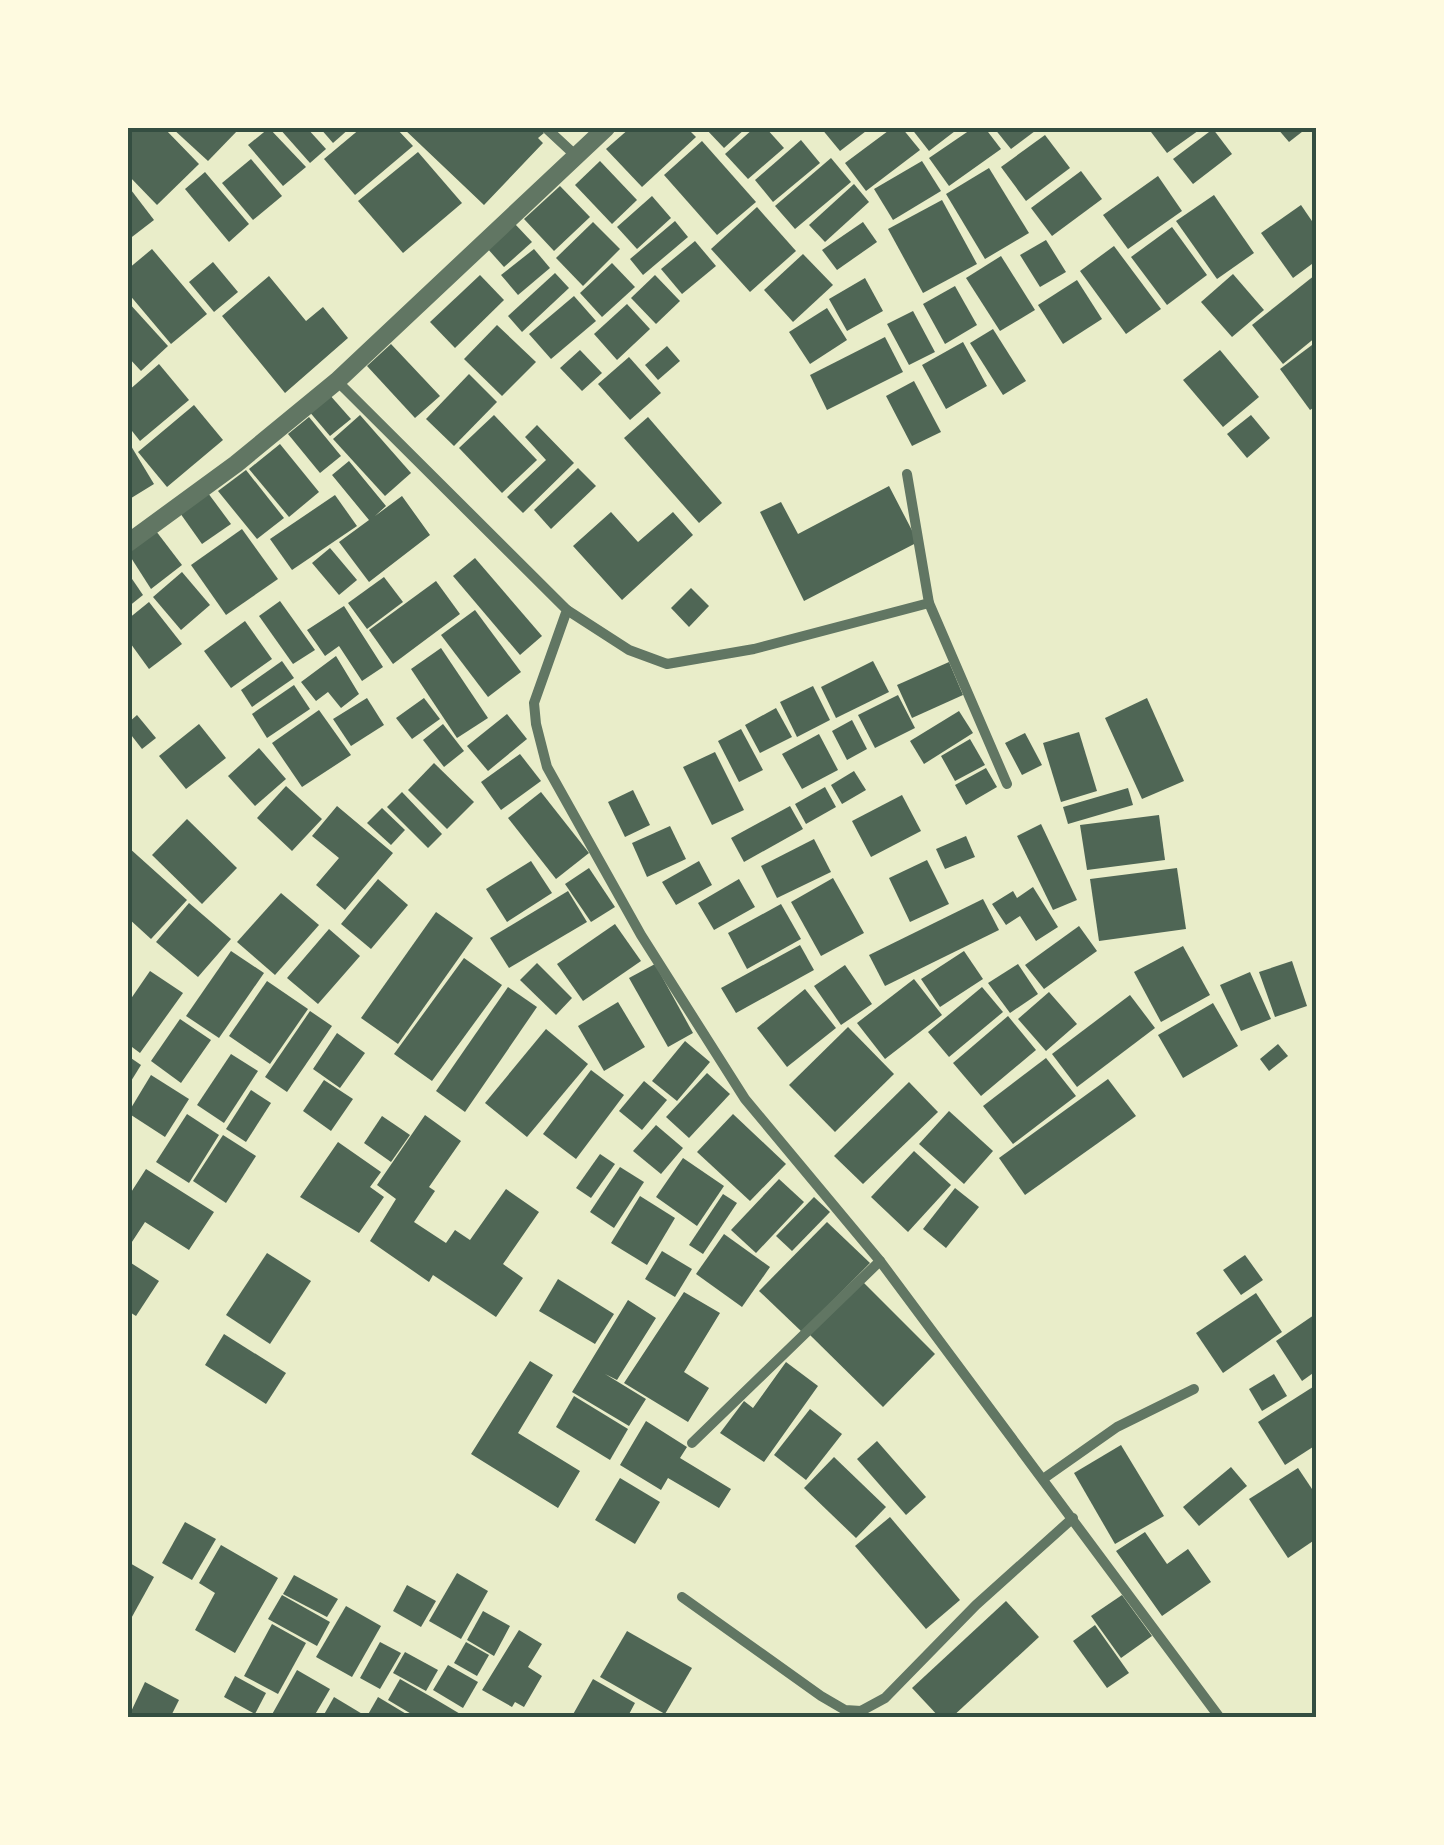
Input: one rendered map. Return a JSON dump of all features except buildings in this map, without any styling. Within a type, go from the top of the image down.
[{"type":"street","points":[[546,128],[574,154]]},
{"type":"street","points":[[128,543],[236,464],[337,380],[606,128]]},
{"type":"street","points":[[337,380],[567,610],[629,650],[667,664],[754,648],[929,603]]},
{"type":"street","points":[[907,474],[929,603],[1007,784]]},
{"type":"street","points":[[567,610],[534,704],[547,767],[641,935],[746,1100],[880,1262],[1220,1718]]},
{"type":"street","points":[[692,1443],[880,1262]]},
{"type":"street","points":[[1043,1479],[1117,1427],[1194,1389]]},
{"type":"street","points":[[682,1596],[821,1696],[860,1714],[885,1698],[963,1617],[1073,1518]]}]
